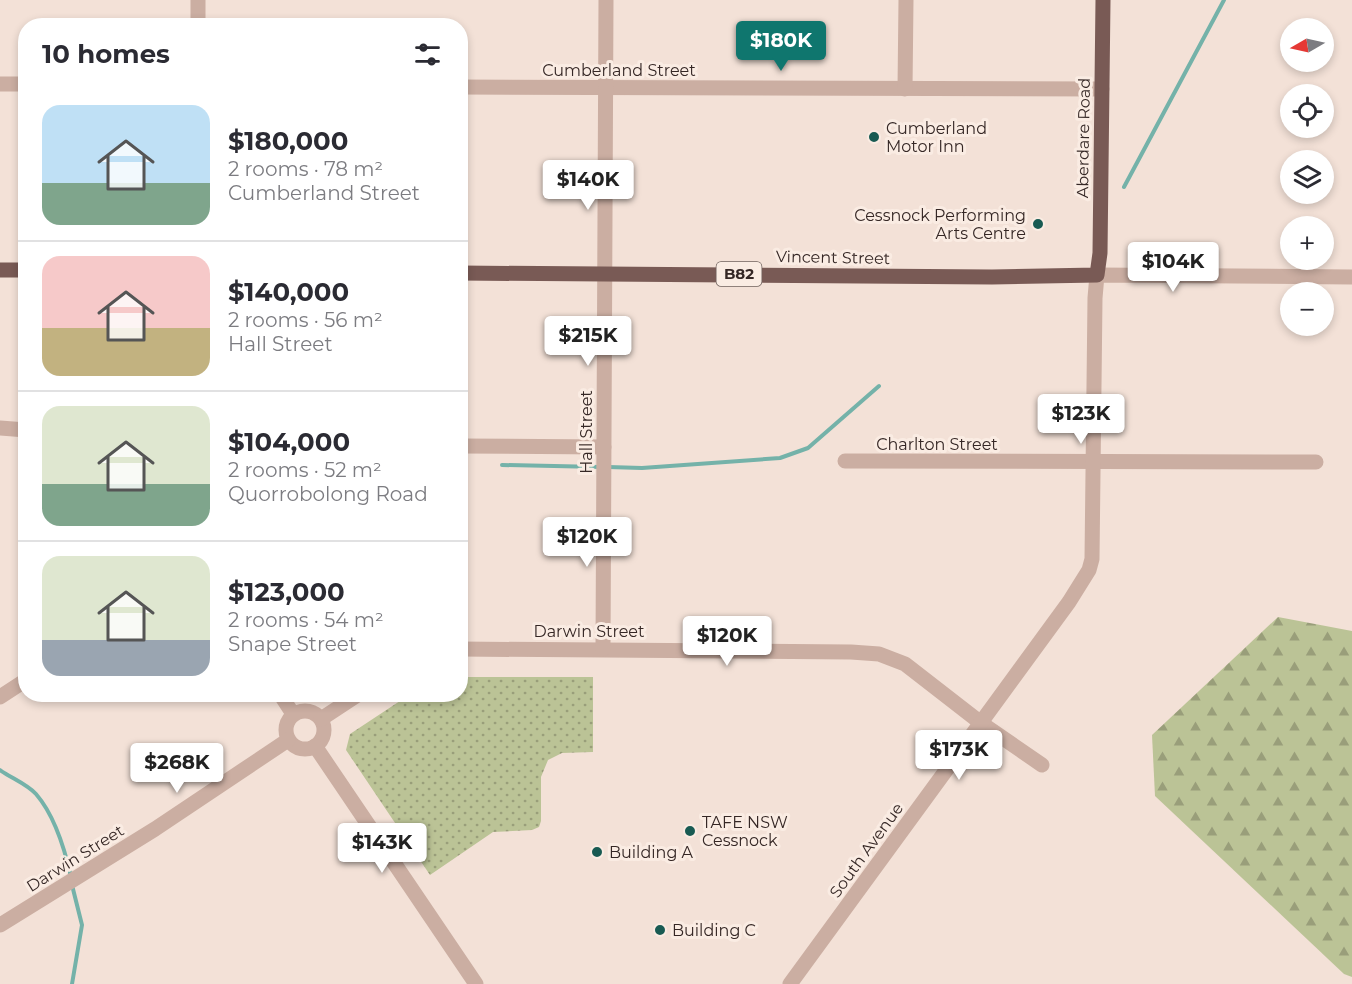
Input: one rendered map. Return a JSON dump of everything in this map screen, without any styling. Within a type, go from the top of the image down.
[{"type":"main road","name":"Aberdare Road","points":[[1097,275],[1100,253],[1103,0]]},
{"type":"main road","points":[[0,270],[18,270]]},
{"type":"main road","name":"Vincent Street","points":[[468,273],[992,277],[1097,275]]},
{"type":"street","points":[[198,0],[198,18]]},
{"type":"street","name":"Hall Street","points":[[603,649],[606,0]]},
{"type":"street","points":[[905,89],[906,0]]},
{"type":"street","points":[[0,84],[18,84]]},
{"type":"street","name":"Cumberland Street","points":[[468,87],[1102,90]]},
{"type":"street","points":[[1094,462],[1097,275],[1352,273]]},
{"type":"street","points":[[0,428],[18,429]]},
{"type":"street","points":[[468,447],[604,460]]},
{"type":"street","name":"Charlton Street","points":[[845,461],[1316,462]]},
{"type":"street","name":"South Avenue","points":[[790,984],[1069,602],[1089,570],[1092,559],[1094,462]]},
{"type":"street","name":"Darwin Street","points":[[468,649],[879,654],[905,664],[981,723],[1042,765]]},
{"type":"street","points":[[0,697],[18,685]]},
{"type":"street","points":[[285,702],[293,714]]},
{"type":"street","points":[[321,719],[347,702]]},
{"type":"street","points":[[306,710],[321,719],[324,734],[315,746],[300,749],[288,740],[286,726],[293,714],[306,710]]},
{"type":"street","name":"Darwin Street","points":[[0,925],[165,822],[288,740]]},
{"type":"street","points":[[315,746],[476,984]]},
{"type":"green space","points":[[1278,617],[1352,631],[1352,977],[1344,974],[1155,796],[1152,735]]},
{"type":"green space","points":[[468,677],[593,677],[593,752],[562,753],[548,760],[541,777],[539,827],[532,830],[493,832],[430,875],[346,750],[350,734],[398,702],[468,702]]},
{"type":"waterway","points":[[1124,187],[1224,0]]},
{"type":"waterway","points":[[608,467],[642,468],[780,458],[808,448],[879,386]]},
{"type":"waterway","points":[[502,465],[600,467]]},
{"type":"waterway","points":[[0,770],[28,787],[49,812],[66,856],[71,877]]},
{"type":"waterway","points":[[72,885],[82,925],[72,984]]},
{"type":"place","name":"Cumberland Motor Inn","points":[[874,137]]},
{"type":"place","name":"Cessnock Performing Arts Centre","points":[[1038,224]]},
{"type":"place","name":"TAFE NSW Cessnock","points":[[690,831]]},
{"type":"place","name":"Building A","points":[[597,852]]},
{"type":"place","name":"Building C","points":[[660,930]]}]
